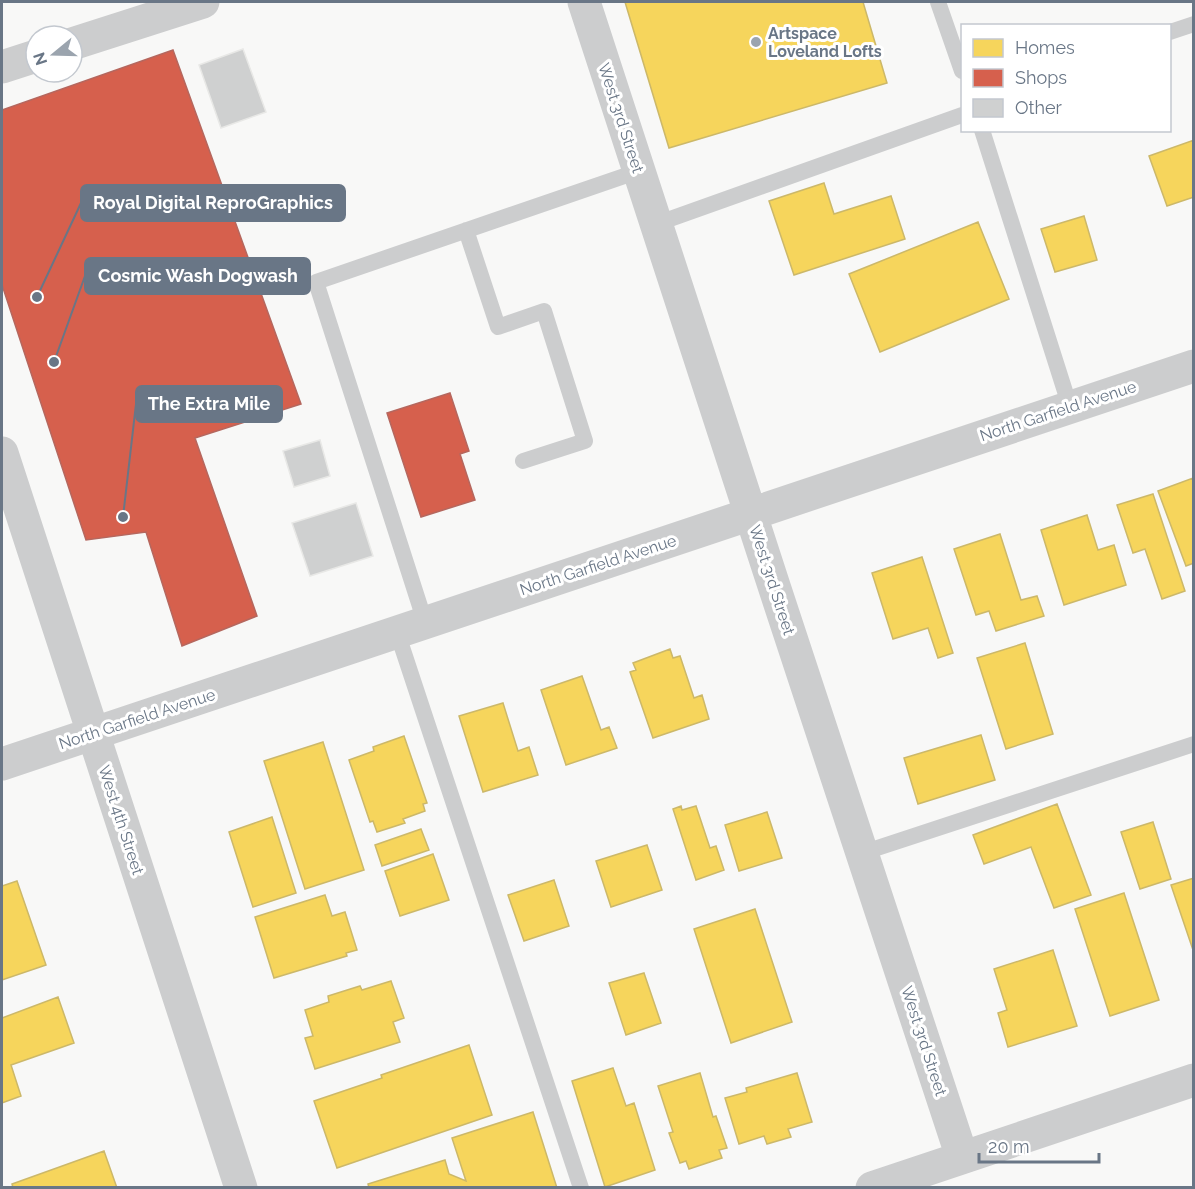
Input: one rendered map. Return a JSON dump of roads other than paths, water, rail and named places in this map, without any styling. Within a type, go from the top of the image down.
[{"type":"street","points":[[84,40],[203,2]]},
{"type":"street","name":"West 3rd Street","points":[[584,2],[962,1157]]},
{"type":"street","points":[[2,67],[24,60]]},
{"type":"street","name":"North Garfield Avenue","points":[[2,764],[1194,366]]},
{"type":"street","name":"West 4th Street","points":[[2,453],[241,1188]]},
{"type":"street","points":[[872,1188],[1194,1080]]},
{"type":"lane","points":[[938,2],[961,65]]},
{"type":"lane","points":[[1171,32],[1194,24]]},
{"type":"lane","points":[[656,224],[961,116]]},
{"type":"lane","points":[[983,132],[1070,407]]},
{"type":"lane","points":[[581,1188],[411,627],[316,282],[639,171]]},
{"type":"lane","points":[[466,230],[498,327],[544,311],[585,441],[523,461]]},
{"type":"lane","points":[[862,853],[1194,744]]},
{"type":"place","name":"Artspace Loveland Lofts","points":[[756,42]]},
{"type":"place","name":"Royal Digital ReproGraphics","points":[[37,297]]},
{"type":"place","name":"Cosmic Wash Dogwash","points":[[54,362]]},
{"type":"place","name":"The Extra Mile","points":[[123,517]]}]
